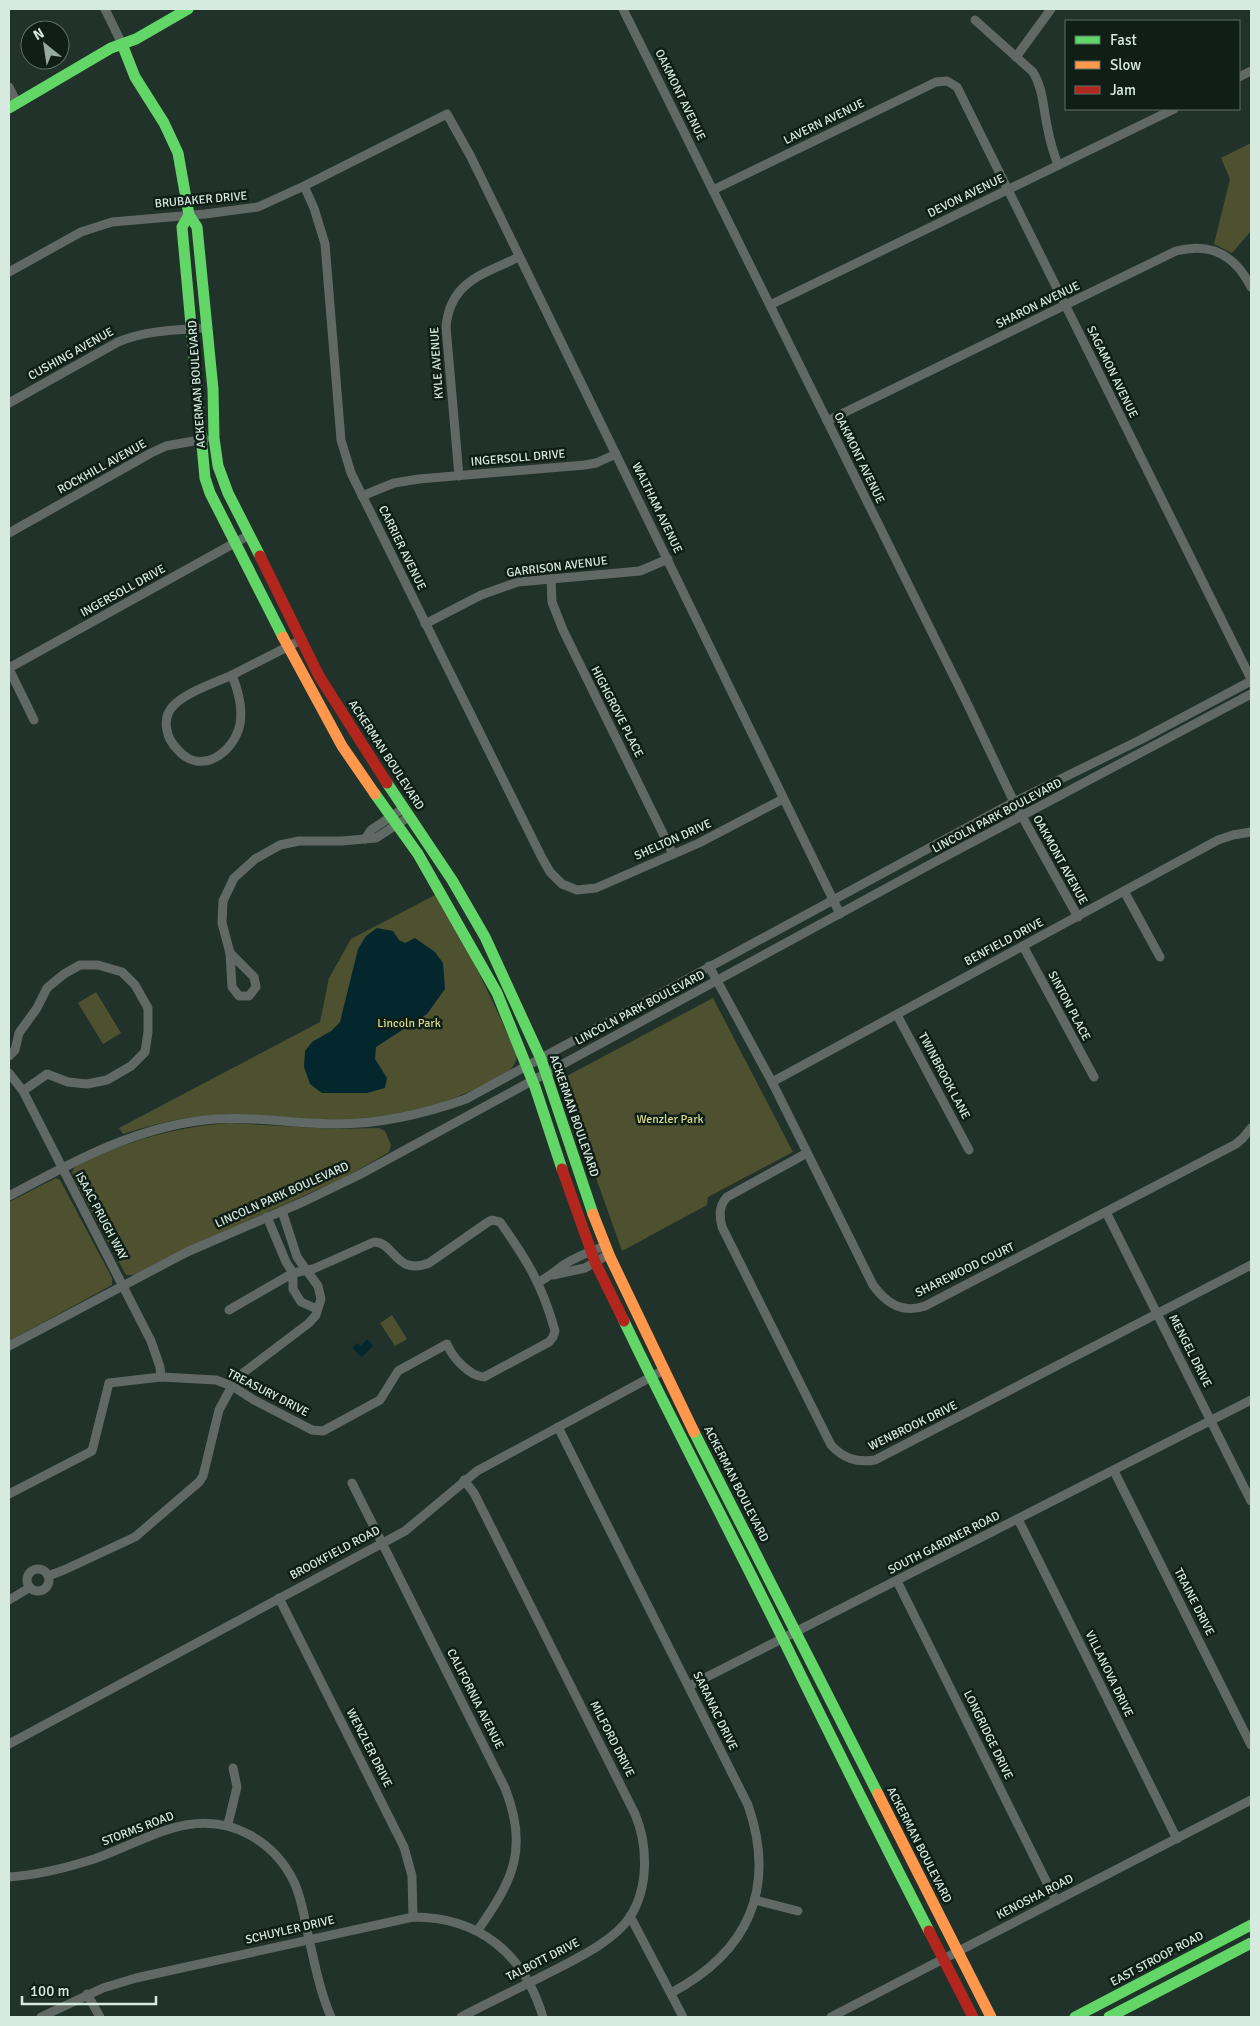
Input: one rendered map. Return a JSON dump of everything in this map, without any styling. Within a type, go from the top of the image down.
[{"type":"street","points":[[106,9],[122,44]]},
{"type":"street","points":[[9,87],[13,106],[59,80],[65,73],[111,48],[136,40],[188,9]]},
{"type":"street","name":"OAKMONT AVENUE","points":[[623,9],[1021,816],[1078,917]]},
{"type":"street","points":[[1016,57],[1051,9]]},
{"type":"street","points":[[975,20],[1033,72],[1042,90],[1048,132],[1058,165]]},
{"type":"street","name":"ACKERMAN BOULEVARD","points":[[122,44],[135,77],[164,123],[178,153],[189,215],[197,226],[213,388],[214,438],[218,466],[228,493],[334,702],[452,880],[485,937],[541,1060],[607,1250],[664,1370],[991,2017]]},
{"type":"street","name":"LAVERN AVENUE","points":[[713,190],[936,82],[947,81]]},
{"type":"street","name":"SAGAMON AVENUE","points":[[947,81],[957,87],[1251,680]]},
{"type":"street","name":"DEVON AVENUE","points":[[770,305],[1172,110]]},
{"type":"street","name":"BRUBAKER DRIVE","points":[[9,272],[94,227],[124,220],[258,207],[447,114]]},
{"type":"street","name":"WALTHAM AVENUE","points":[[447,114],[471,157],[840,914]]},
{"type":"street","name":"CARRIER AVENUE","points":[[304,186],[314,208],[325,244],[342,440],[351,473],[546,865],[555,878],[570,888]]},
{"type":"street","name":"ACKERMAN BOULEVARD","points":[[189,215],[182,227],[204,478],[234,543],[288,648],[342,746],[430,874],[475,952],[496,993],[533,1080],[593,1256],[651,1377],[840,1756],[973,2017]]},
{"type":"street","name":"SHARON AVENUE","points":[[827,421],[1187,248],[1212,250],[1226,256],[1241,270],[1251,287]]},
{"type":"street","name":"KYLE AVENUE","points":[[459,476],[446,327],[447,314],[455,295],[472,280],[520,257]]},
{"type":"street","name":"CUSHING AVENUE","points":[[9,403],[118,342],[133,336],[208,328]]},
{"type":"street","name":"ROCKHILL AVENUE","points":[[9,533],[166,446],[214,438]]},
{"type":"street","name":"INGERSOLL DRIVE","points":[[362,496],[394,483],[585,465],[596,463],[616,454]]},
{"type":"street","name":"INGERSOLL DRIVE","points":[[9,668],[249,535]]},
{"type":"street","name":"GARRISON AVENUE","points":[[425,624],[481,595],[518,582],[640,571],[668,559]]},
{"type":"street","name":"HIGHGROVE PLACE","points":[[551,579],[552,602],[562,630],[673,854]]},
{"type":"street","points":[[232,675],[236,685],[241,715],[238,732],[231,744],[220,756],[209,761],[193,760],[185,757],[174,746],[168,735],[166,721],[168,713],[179,700],[301,640]]},
{"type":"street","points":[[9,668],[34,720]]},
{"type":"street","name":"LINCOLN PARK BOULEVARD","points":[[9,1196],[102,1148],[160,1128],[224,1118],[337,1124],[367,1123],[410,1116],[466,1099],[1014,802],[1140,740],[1251,680]]},
{"type":"street","name":"LINCOLN PARK BOULEVARD","points":[[9,1346],[186,1252],[282,1211],[359,1175],[1021,816],[1251,694]]},
{"type":"street","name":"SHELTON DRIVE","points":[[570,888],[577,890],[596,888],[716,834],[783,799]]},
{"type":"street","points":[[230,953],[254,977],[256,987],[249,996],[239,996],[232,987],[230,953],[222,923],[222,910],[228,887],[243,868],[266,851],[300,840],[342,841],[365,839],[371,830],[407,812]]},
{"type":"street","name":"BENFIELD DRIVE","points":[[772,1082],[1218,840],[1251,832]]},
{"type":"street","points":[[1124,891],[1160,957]]},
{"type":"street","name":"SINTON PLACE","points":[[1023,946],[1094,1077]]},
{"type":"street","points":[[9,1056],[15,1050],[19,1033],[47,988],[80,965],[98,965],[122,972],[135,985],[148,1008],[148,1032],[145,1052],[131,1066],[107,1080],[88,1084],[68,1082],[47,1074],[23,1091]]},
{"type":"street","name":"SHAREWOOD COURT","points":[[709,966],[772,1082],[873,1285],[889,1303],[900,1308],[910,1309],[925,1306],[1236,1144],[1251,1128]]},
{"type":"street","name":"TWINBROOK LANE","points":[[896,1015],[969,1150]]},
{"type":"street","name":"ISAAC PRUGH WAY","points":[[9,1072],[23,1091],[124,1285],[154,1346],[161,1377]]},
{"type":"street","name":"WENBROOK DRIVE","points":[[807,1153],[727,1197],[721,1205],[720,1218],[722,1227],[831,1445],[845,1457],[864,1462],[874,1460],[1251,1265]]},
{"type":"street","points":[[48,1576],[135,1537],[199,1482],[203,1476],[219,1410],[232,1386],[243,1372],[309,1324],[316,1316],[321,1299],[318,1286],[297,1257],[282,1211]]},
{"type":"street","name":"MENGEL DRIVE","points":[[1106,1212],[1251,1502]]},
{"type":"street","points":[[268,1217],[286,1262],[293,1273],[293,1289],[301,1302],[317,1309]]},
{"type":"street","points":[[229,1310],[293,1273],[313,1269],[374,1242],[382,1244],[397,1259],[406,1264],[413,1267],[421,1266],[488,1222],[496,1220],[500,1222],[519,1248],[538,1282],[553,1275],[585,1268],[593,1256]]},
{"type":"street","points":[[553,1275],[564,1265],[607,1250]]},
{"type":"street","name":"TREASURY DRIVE","points":[[9,1494],[92,1451],[109,1383],[161,1377],[208,1378],[232,1386],[254,1400],[318,1431],[323,1431],[380,1400],[398,1371],[447,1344],[455,1358],[477,1376],[484,1377],[548,1342],[553,1336],[554,1331],[550,1315],[538,1282]]},
{"type":"street","name":"BROOKFIELD ROAD","points":[[9,1744],[405,1531],[477,1471],[664,1370]]},
{"type":"street","name":"SOUTH GARDNER ROAD","points":[[689,1686],[1251,1400]]},
{"type":"street","name":"SARANAC DRIVE","points":[[558,1427],[748,1805],[754,1823],[760,1862],[759,1880],[755,1900],[748,1919],[728,1951],[702,1976],[671,1993]]},
{"type":"street","name":"TRAINE DRIVE","points":[[1114,1471],[1251,1745]]},
{"type":"street","name":"MILFORD DRIVE","points":[[464,1480],[474,1493],[638,1819],[644,1849],[645,1866],[638,1898],[630,1916]]},
{"type":"street","name":"CALIFORNIA AVENUE","points":[[352,1483],[506,1788],[512,1804],[517,1837],[513,1870],[501,1897],[478,1930]]},
{"type":"street","name":"VILLANOVA DRIVE","points":[[1018,1519],[1177,1839]]},
{"type":"street","points":[[32,1571],[43,1571],[48,1576],[49,1583],[42,1591],[35,1591],[29,1588],[28,1577],[32,1571]]},
{"type":"street","name":"LONGRIDGE DRIVE","points":[[897,1581],[1056,1901]]},
{"type":"street","points":[[9,1600],[29,1588]]},
{"type":"street","name":"WENZLER DRIVE","points":[[279,1598],[404,1847],[412,1876],[413,1917]]},
{"type":"street","points":[[228,1824],[237,1787],[234,1768]]},
{"type":"street","name":"KENOSHA ROAD","points":[[831,2017],[1251,1800]]},
{"type":"street","name":"STORMS ROAD","points":[[9,1877],[43,1873],[95,1859],[177,1826],[205,1822],[228,1824],[255,1837],[268,1847],[284,1864],[295,1884],[300,1898],[320,1987],[331,2017]]},
{"type":"street","points":[[755,1900],[798,1911]]},
{"type":"street","points":[[630,1916],[683,2017]]},
{"type":"street","name":"TALBOTT DRIVE","points":[[461,2017],[588,1951],[612,1936],[630,1916]]},
{"type":"street","name":"SCHUYLER DRIVE","points":[[41,2017],[87,1994],[136,1978],[413,1917],[443,1918],[459,1922],[478,1930],[504,1949],[529,1982],[543,2017]]},
{"type":"street","name":"EAST STROOP ROAD","points":[[1075,2017],[1251,1925]]},
{"type":"street","points":[[1108,2017],[1251,1942]]},
{"type":"street","points":[[87,1994],[100,2017]]},
{"type":"green space","points":[[1251,143],[1251,231],[1232,253],[1214,244],[1230,179],[1221,158]]},
{"type":"green space","name":"Lincoln Park","points":[[437,894],[499,1014],[517,1056],[508,1072],[493,1081],[444,1102],[406,1113],[346,1120],[219,1115],[173,1120],[123,1134],[119,1128],[320,1022],[329,978],[351,939]]},
{"type":"green space","points":[[96,992],[121,1033],[103,1044],[78,1003]]},
{"type":"green space","name":"Wenzler Park","points":[[713,998],[793,1152],[708,1197],[707,1205],[622,1251],[563,1085],[565,1077]]},
{"type":"green space","points":[[230,1123],[334,1129],[379,1128],[385,1131],[391,1145],[389,1152],[346,1177],[191,1246],[135,1275],[126,1275],[75,1181],[72,1172],[75,1167],[113,1150],[151,1137],[190,1128]]},
{"type":"green space","points":[[56,1178],[60,1180],[112,1278],[112,1285],[9,1341],[9,1202]]},
{"type":"green space","points":[[392,1315],[407,1339],[395,1346],[380,1323]]},
{"type":"water","points":[[377,928],[393,931],[399,940],[405,943],[415,938],[435,952],[443,963],[445,989],[427,1014],[376,1047],[375,1059],[387,1078],[385,1088],[367,1093],[322,1093],[310,1084],[304,1067],[305,1051],[312,1042],[331,1031],[340,1022],[358,949],[366,936]]},
{"type":"water","points":[[367,1339],[373,1346],[362,1357],[352,1348],[357,1343],[361,1346]]},
{"type":"traffic: fast","points":[[9,108],[111,48],[136,39],[188,9]]},
{"type":"traffic: fast","points":[[122,44],[135,77],[164,123],[178,153],[189,215],[197,227],[213,389],[214,438],[218,466],[228,493],[260,556]]},
{"type":"traffic: fast","points":[[189,215],[182,227],[205,478],[210,493],[283,637]]},
{"type":"traffic: fast","points":[[387,783],[452,880],[485,937],[541,1059],[593,1214]]},
{"type":"traffic: fast","points":[[375,794],[418,854],[497,993],[535,1087],[562,1169]]},
{"type":"traffic: fast","points":[[624,1321],[929,1931]]},
{"type":"traffic: fast","points":[[694,1432],[878,1794]]},
{"type":"traffic: fast","points":[[1075,2017],[1251,1925]]},
{"type":"traffic: fast","points":[[1109,2017],[1251,1943]]},
{"type":"traffic: slow","points":[[283,637],[342,746],[375,794]]},
{"type":"traffic: slow","points":[[593,1214],[610,1257],[694,1432]]},
{"type":"traffic: slow","points":[[878,1794],[991,2017]]},
{"type":"traffic: jam","points":[[260,556],[319,676],[387,783]]},
{"type":"traffic: jam","points":[[562,1169],[595,1262],[624,1321]]},
{"type":"traffic: jam","points":[[929,1931],[973,2017]]}]
